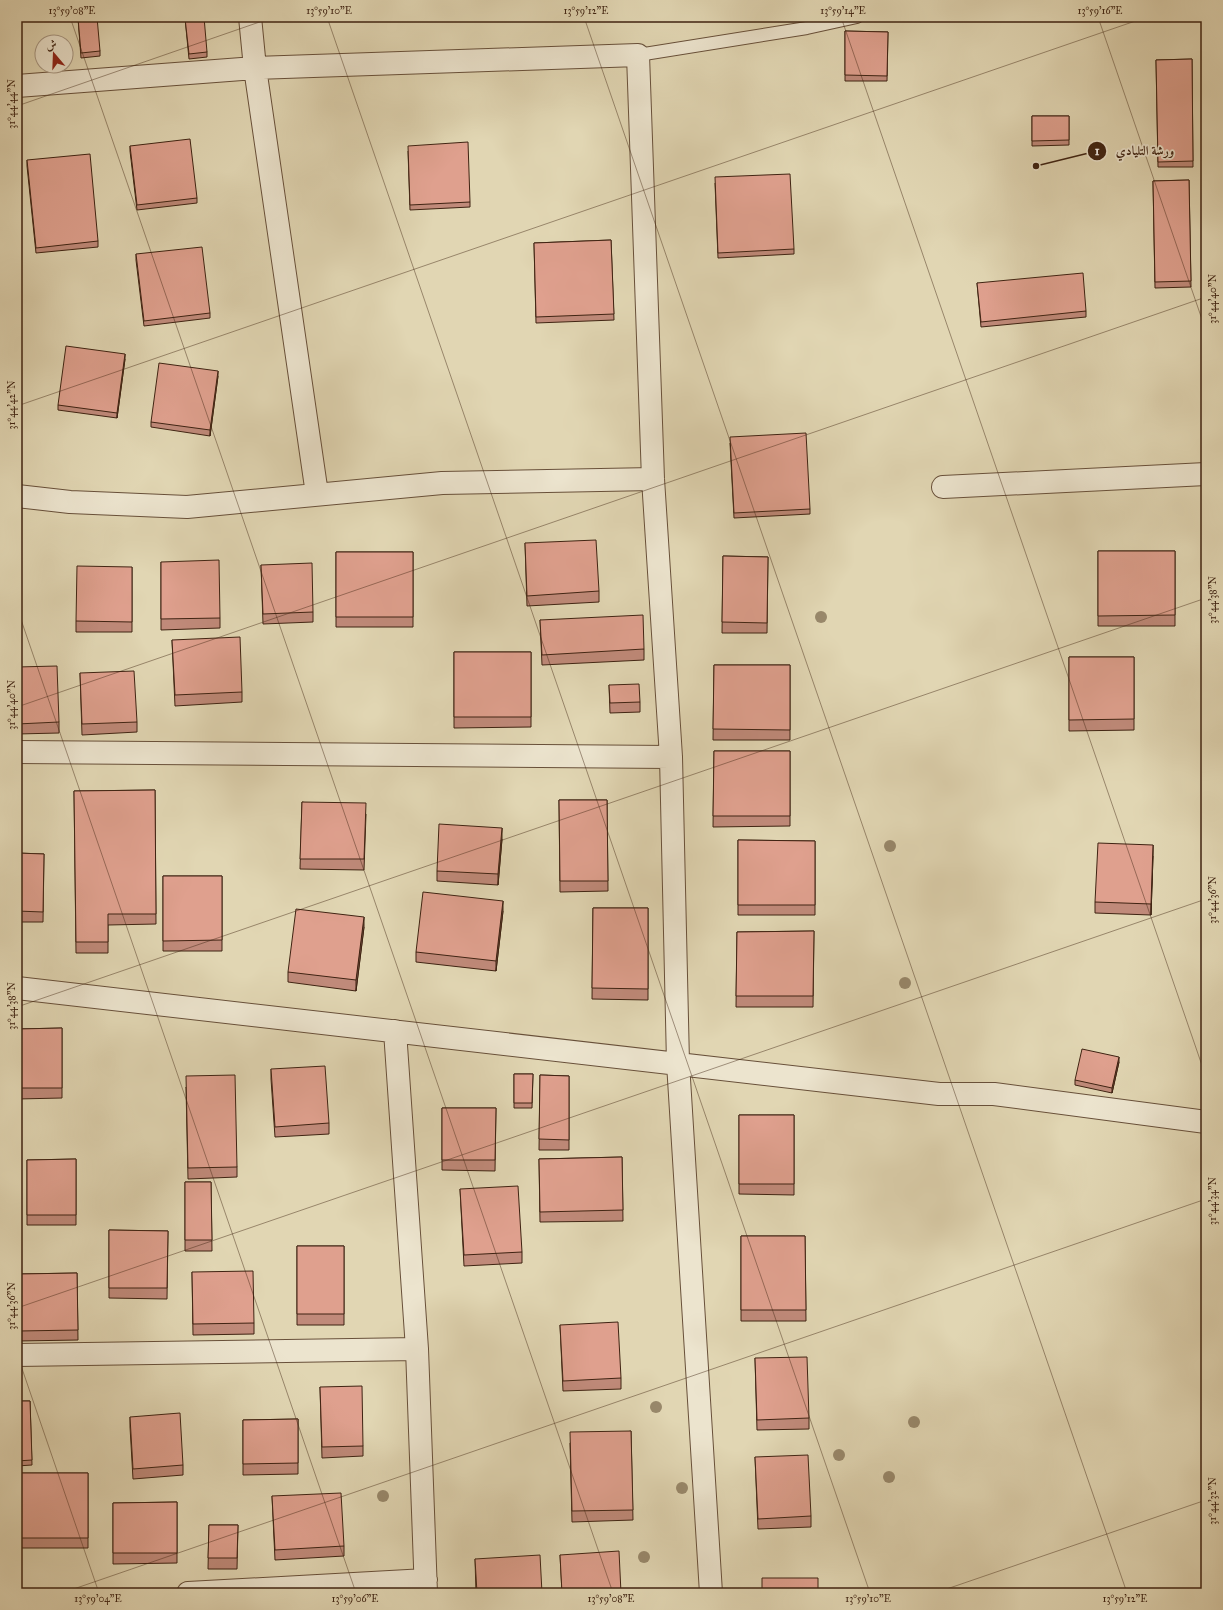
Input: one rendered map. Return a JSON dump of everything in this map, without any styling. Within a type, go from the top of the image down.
[{"type":"street","points":[[250,17],[255,68],[317,494]]},
{"type":"street","points":[[17,86],[255,68],[638,55],[653,479],[671,757],[678,1063],[711,1593]]},
{"type":"street","points":[[943,487],[1206,474]]},
{"type":"street","points":[[17,496],[70,502],[187,507],[442,483],[653,479]]},
{"type":"street","points":[[17,752],[671,757]]},
{"type":"street","points":[[17,988],[939,1094],[994,1094],[1206,1122]]},
{"type":"street","points":[[188,1593],[426,1587],[417,1349],[395,1031]]},
{"type":"street","points":[[17,1355],[417,1349]]},
{"type":"lane","points":[[638,55],[807,28],[857,17]]},
{"type":"building","points":[[97,17],[100,51],[81,53],[78,18]]},
{"type":"building","points":[[204,17],[207,52],[189,54],[185,18]]},
{"type":"building","points":[[845,31],[888,32],[887,76],[845,75]]},
{"type":"building","points":[[1192,59],[1193,161],[1158,162],[1156,60]]},
{"type":"building","points":[[1032,116],[1069,116],[1069,140],[1032,141]]},
{"type":"building","points":[[190,139],[197,198],[137,205],[130,146]]},
{"type":"building","points":[[468,142],[470,202],[410,205],[408,146]]},
{"type":"building","points":[[90,154],[98,241],[36,248],[27,160]]},
{"type":"building","points":[[790,174],[794,249],[718,253],[715,177]]},
{"type":"building","points":[[1189,180],[1191,281],[1155,282],[1153,181]]},
{"type":"building","points":[[611,240],[614,314],[536,317],[534,243]]},
{"type":"building","points":[[202,247],[210,313],[144,321],[136,254]]},
{"type":"building","points":[[1083,273],[1086,311],[981,322],[977,283]]},
{"type":"building","points":[[66,346],[125,354],[117,413],[58,405]]},
{"type":"building","points":[[159,363],[218,371],[210,430],[151,422]]},
{"type":"building","points":[[806,433],[810,509],[734,513],[730,437]]},
{"type":"building","points":[[596,540],[599,591],[527,596],[525,543]]},
{"type":"building","points":[[1098,551],[1175,551],[1175,615],[1098,616]]},
{"type":"building","points":[[336,552],[413,552],[413,617],[336,617]]},
{"type":"building","points":[[723,556],[768,557],[767,623],[722,622]]},
{"type":"building","points":[[219,560],[220,618],[161,619],[161,562]]},
{"type":"building","points":[[312,563],[313,612],[263,614],[261,565]]},
{"type":"building","points":[[77,566],[132,567],[132,622],[76,621]]},
{"type":"building","points":[[643,615],[644,649],[542,655],[540,620]]},
{"type":"building","points":[[240,637],[242,692],[175,695],[172,640]]},
{"type":"building","points":[[454,652],[531,652],[531,717],[454,717]]},
{"type":"building","points":[[1069,657],[1134,657],[1134,719],[1069,720]]},
{"type":"building","points":[[714,665],[790,665],[790,730],[713,729]]},
{"type":"building","points":[[57,666],[59,722],[17,724],[17,667]]},
{"type":"building","points":[[134,671],[137,722],[82,724],[80,673]]},
{"type":"building","points":[[639,684],[640,702],[610,703],[609,685]]},
{"type":"building","points":[[714,751],[790,751],[790,816],[713,816]]},
{"type":"building","points":[[155,790],[156,914],[108,914],[108,942],[76,942],[74,791]]},
{"type":"building","points":[[559,800],[607,800],[608,881],[560,881]]},
{"type":"building","points":[[302,802],[366,803],[364,859],[300,859]]},
{"type":"building","points":[[439,824],[502,828],[498,874],[437,871]]},
{"type":"building","points":[[738,840],[815,841],[815,905],[738,905]]},
{"type":"building","points":[[1098,843],[1153,845],[1151,904],[1095,902]]},
{"type":"building","points":[[17,853],[44,854],[43,912],[17,911]]},
{"type":"building","points":[[163,876],[222,876],[222,940],[163,941]]},
{"type":"building","points":[[423,892],[503,901],[496,961],[416,952]]},
{"type":"building","points":[[593,908],[648,908],[648,989],[592,988]]},
{"type":"building","points":[[296,909],[364,917],[356,980],[288,972]]},
{"type":"building","points":[[814,931],[813,996],[736,996],[737,932]]},
{"type":"building","points":[[62,1028],[62,1088],[17,1088],[17,1029]]},
{"type":"building","points":[[1082,1049],[1119,1057],[1112,1088],[1075,1080]]},
{"type":"building","points":[[325,1066],[329,1123],[275,1127],[271,1069]]},
{"type":"building","points":[[514,1074],[533,1074],[532,1103],[514,1103]]},
{"type":"building","points":[[235,1075],[237,1167],[188,1168],[186,1076]]},
{"type":"building","points":[[540,1075],[569,1076],[569,1140],[539,1139]]},
{"type":"building","points":[[442,1108],[496,1108],[495,1160],[442,1160]]},
{"type":"building","points":[[739,1115],[794,1115],[794,1184],[739,1184]]},
{"type":"building","points":[[622,1157],[623,1210],[540,1212],[539,1159]]},
{"type":"building","points":[[76,1159],[76,1215],[27,1215],[27,1160]]},
{"type":"building","points":[[185,1182],[211,1182],[212,1240],[185,1240]]},
{"type":"building","points":[[518,1186],[522,1252],[464,1255],[460,1189]]},
{"type":"building","points":[[109,1230],[168,1231],[167,1288],[109,1288]]},
{"type":"building","points":[[741,1236],[805,1236],[806,1310],[741,1310]]},
{"type":"building","points":[[297,1246],[344,1246],[344,1314],[297,1314]]},
{"type":"building","points":[[253,1271],[254,1323],[193,1324],[192,1272]]},
{"type":"building","points":[[77,1273],[78,1330],[19,1331],[19,1274]]},
{"type":"building","points":[[618,1322],[621,1378],[563,1381],[560,1325]]},
{"type":"building","points":[[807,1357],[809,1418],[757,1420],[755,1358]]},
{"type":"building","points":[[362,1386],[363,1446],[322,1447],[320,1387]]},
{"type":"building","points":[[17,1401],[30,1401],[32,1460],[17,1461]]},
{"type":"building","points":[[180,1413],[183,1465],[133,1469],[130,1417]]},
{"type":"building","points":[[298,1419],[298,1463],[243,1464],[243,1420]]},
{"type":"building","points":[[631,1431],[633,1510],[572,1511],[570,1432]]},
{"type":"building","points":[[808,1455],[811,1516],[758,1519],[755,1457]]},
{"type":"building","points":[[17,1473],[88,1473],[88,1538],[17,1538]]},
{"type":"building","points":[[341,1493],[344,1546],[275,1550],[272,1496]]},
{"type":"building","points":[[177,1502],[177,1553],[113,1553],[113,1503]]},
{"type":"building","points":[[209,1525],[238,1525],[237,1558],[208,1558]]},
{"type":"building","points":[[619,1551],[621,1593],[562,1593],[560,1555]]},
{"type":"building","points":[[540,1555],[542,1593],[477,1593],[475,1559]]},
{"type":"building","points":[[762,1578],[818,1578],[818,1593],[762,1593]]},
{"type":"place","name":"ورشة التليادي","points":[[1036,166]]}]
